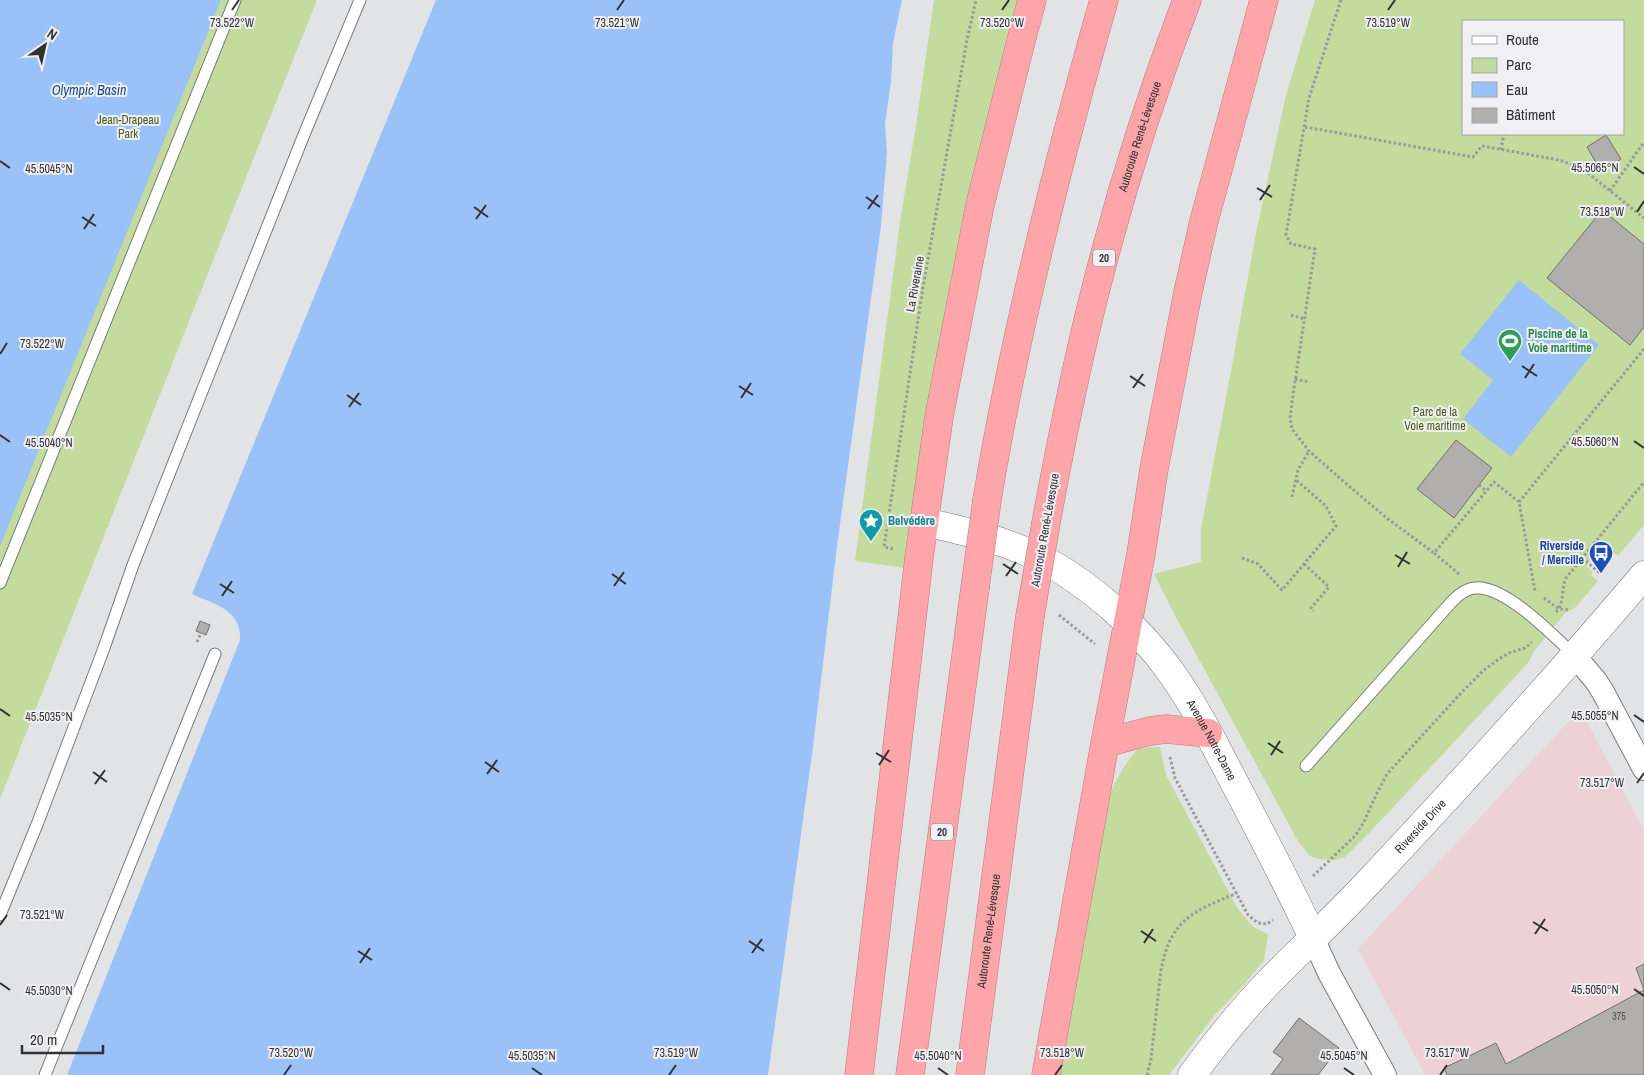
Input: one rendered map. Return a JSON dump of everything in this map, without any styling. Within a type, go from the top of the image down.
[{"type":"highway","points":[[859,1075],[924,522],[939,417],[980,205],[1020,41],[1032,0]]},
{"type":"highway","name":"20","points":[[910,1075],[987,500],[1005,395],[1029,284],[1104,0]]},
{"type":"highway","name":"Autoroute René-Lévesque","points":[[970,1075],[1030,616],[1046,523],[1073,388],[1105,252],[1149,105],[1187,0]]},
{"type":"highway","points":[[1046,1075],[1141,554],[1154,469],[1192,274],[1219,161],[1264,0]]},
{"type":"highway","points":[[1105,744],[1150,731],[1166,729],[1208,733]]},
{"type":"street","name":"Avenue Notre-Dame","points":[[924,522],[973,533],[1046,561],[1079,582],[1128,623],[1149,645],[1170,671],[1208,733],[1314,938],[1329,972],[1385,1075]]},
{"type":"street","name":"Riverside Drive","points":[[1192,1075],[1222,1035],[1244,1010],[1453,792],[1575,656],[1644,575]]},
{"type":"street","points":[[1575,656],[1604,692],[1644,769]]},
{"type":"lane","points":[[0,583],[235,0]]},
{"type":"lane","points":[[0,915],[38,822],[144,538],[303,137],[360,0]]},
{"type":"lane","points":[[1306,766],[1450,604],[1468,590],[1475,588],[1485,589],[1508,600],[1544,626],[1575,656]]},
{"type":"lane","points":[[45,1075],[215,654]]},
{"type":"path","name":"La Riveraine","points":[[901,550],[884,547],[923,287],[967,40],[976,0]]},
{"type":"path","points":[[1341,0],[1309,98],[1286,235],[1291,244],[1316,249],[1290,418],[1292,429],[1310,451],[1388,519],[1442,558]]},
{"type":"path","points":[[1305,127],[1473,157],[1482,146],[1559,160],[1584,170],[1644,218]]},
{"type":"path","points":[[1501,150],[1504,135]]},
{"type":"path","points":[[1610,191],[1644,142]]},
{"type":"path","points":[[1291,315],[1304,319]]},
{"type":"path","points":[[1519,502],[1644,349]]},
{"type":"path","points":[[1295,379],[1310,382]]},
{"type":"path","points":[[1292,497],[1301,463],[1310,451]]},
{"type":"path","points":[[1242,558],[1258,564],[1282,590],[1336,526],[1326,506],[1296,480]]},
{"type":"path","points":[[1434,553],[1494,482],[1519,502],[1534,590],[1557,610],[1570,610]]},
{"type":"path","points":[[1557,610],[1562,603],[1563,586],[1566,578],[1644,482]]},
{"type":"path","points":[[1479,485],[1486,490]]},
{"type":"path","points":[[1582,558],[1601,574]]},
{"type":"path","points":[[1304,564],[1329,587],[1311,608],[1314,611]]},
{"type":"path","points":[[1329,860],[1359,832],[1387,774],[1462,692],[1484,670],[1509,653],[1525,648],[1532,642]]},
{"type":"path","points":[[1170,757],[1175,778],[1248,914],[1258,923],[1267,924]]},
{"type":"path","points":[[1147,1075],[1151,1059],[1161,970],[1172,936],[1192,913],[1237,893]]},
{"type":"shaded area","points":[[1580,709],[1644,830],[1644,1075],[1425,1075],[1358,949]]},
{"type":"green space","name":"Jean-Drapeau Park","points":[[0,0],[317,0],[0,799]]},
{"type":"green space","points":[[934,0],[1020,0],[905,568],[855,561],[901,215]]},
{"type":"green space","name":"Parc de la Voie maritime","points":[[1315,0],[1644,0],[1644,525],[1618,556],[1611,551],[1606,556],[1598,550],[1586,566],[1593,572],[1591,575],[1598,581],[1576,607],[1565,613],[1535,650],[1528,663],[1369,833],[1345,857],[1336,860],[1318,859],[1310,856],[1298,841],[1154,574],[1201,562],[1201,529],[1255,238],[1286,95]]},
{"type":"green space","points":[[1160,747],[1166,775],[1238,909],[1253,927],[1268,934],[1264,960],[1214,1016],[1169,1075],[1059,1075],[1109,796],[1122,771],[1139,748]]},
{"type":"water","name":"Olympic Basin","points":[[0,0],[221,0],[0,546]]},
{"type":"water","points":[[436,0],[902,0],[893,43],[891,82],[885,124],[887,152],[881,226],[768,1075],[67,1075],[240,640],[239,630],[231,615],[217,605],[192,594]]},
{"type":"water","points":[[1519,280],[1599,345],[1511,457],[1463,419],[1493,380],[1460,354]]},
{"type":"building","points":[[1606,135],[1621,159],[1601,171],[1587,147]]},
{"type":"building","points":[[1602,210],[1644,244],[1644,327],[1630,345],[1547,278]]},
{"type":"building","points":[[1456,440],[1492,468],[1454,518],[1417,489]]},
{"type":"building","points":[[200,621],[210,625],[206,635],[196,631]]},
{"type":"building","points":[[1644,964],[1644,990],[1636,968]]},
{"type":"building","points":[[1644,990],[1644,1075],[1447,1075],[1444,1068],[1496,1043],[1506,1064]]},
{"type":"building","points":[[1299,1018],[1339,1048],[1318,1075],[1271,1075],[1283,1059],[1273,1052]]},
{"type":"place","name":"Piscine de la Voie maritime","points":[[1510,362]]},
{"type":"place","name":"Belvédère","points":[[871,542]]},
{"type":"place","name":"Riverside / Mercille","points":[[1601,574]]}]
